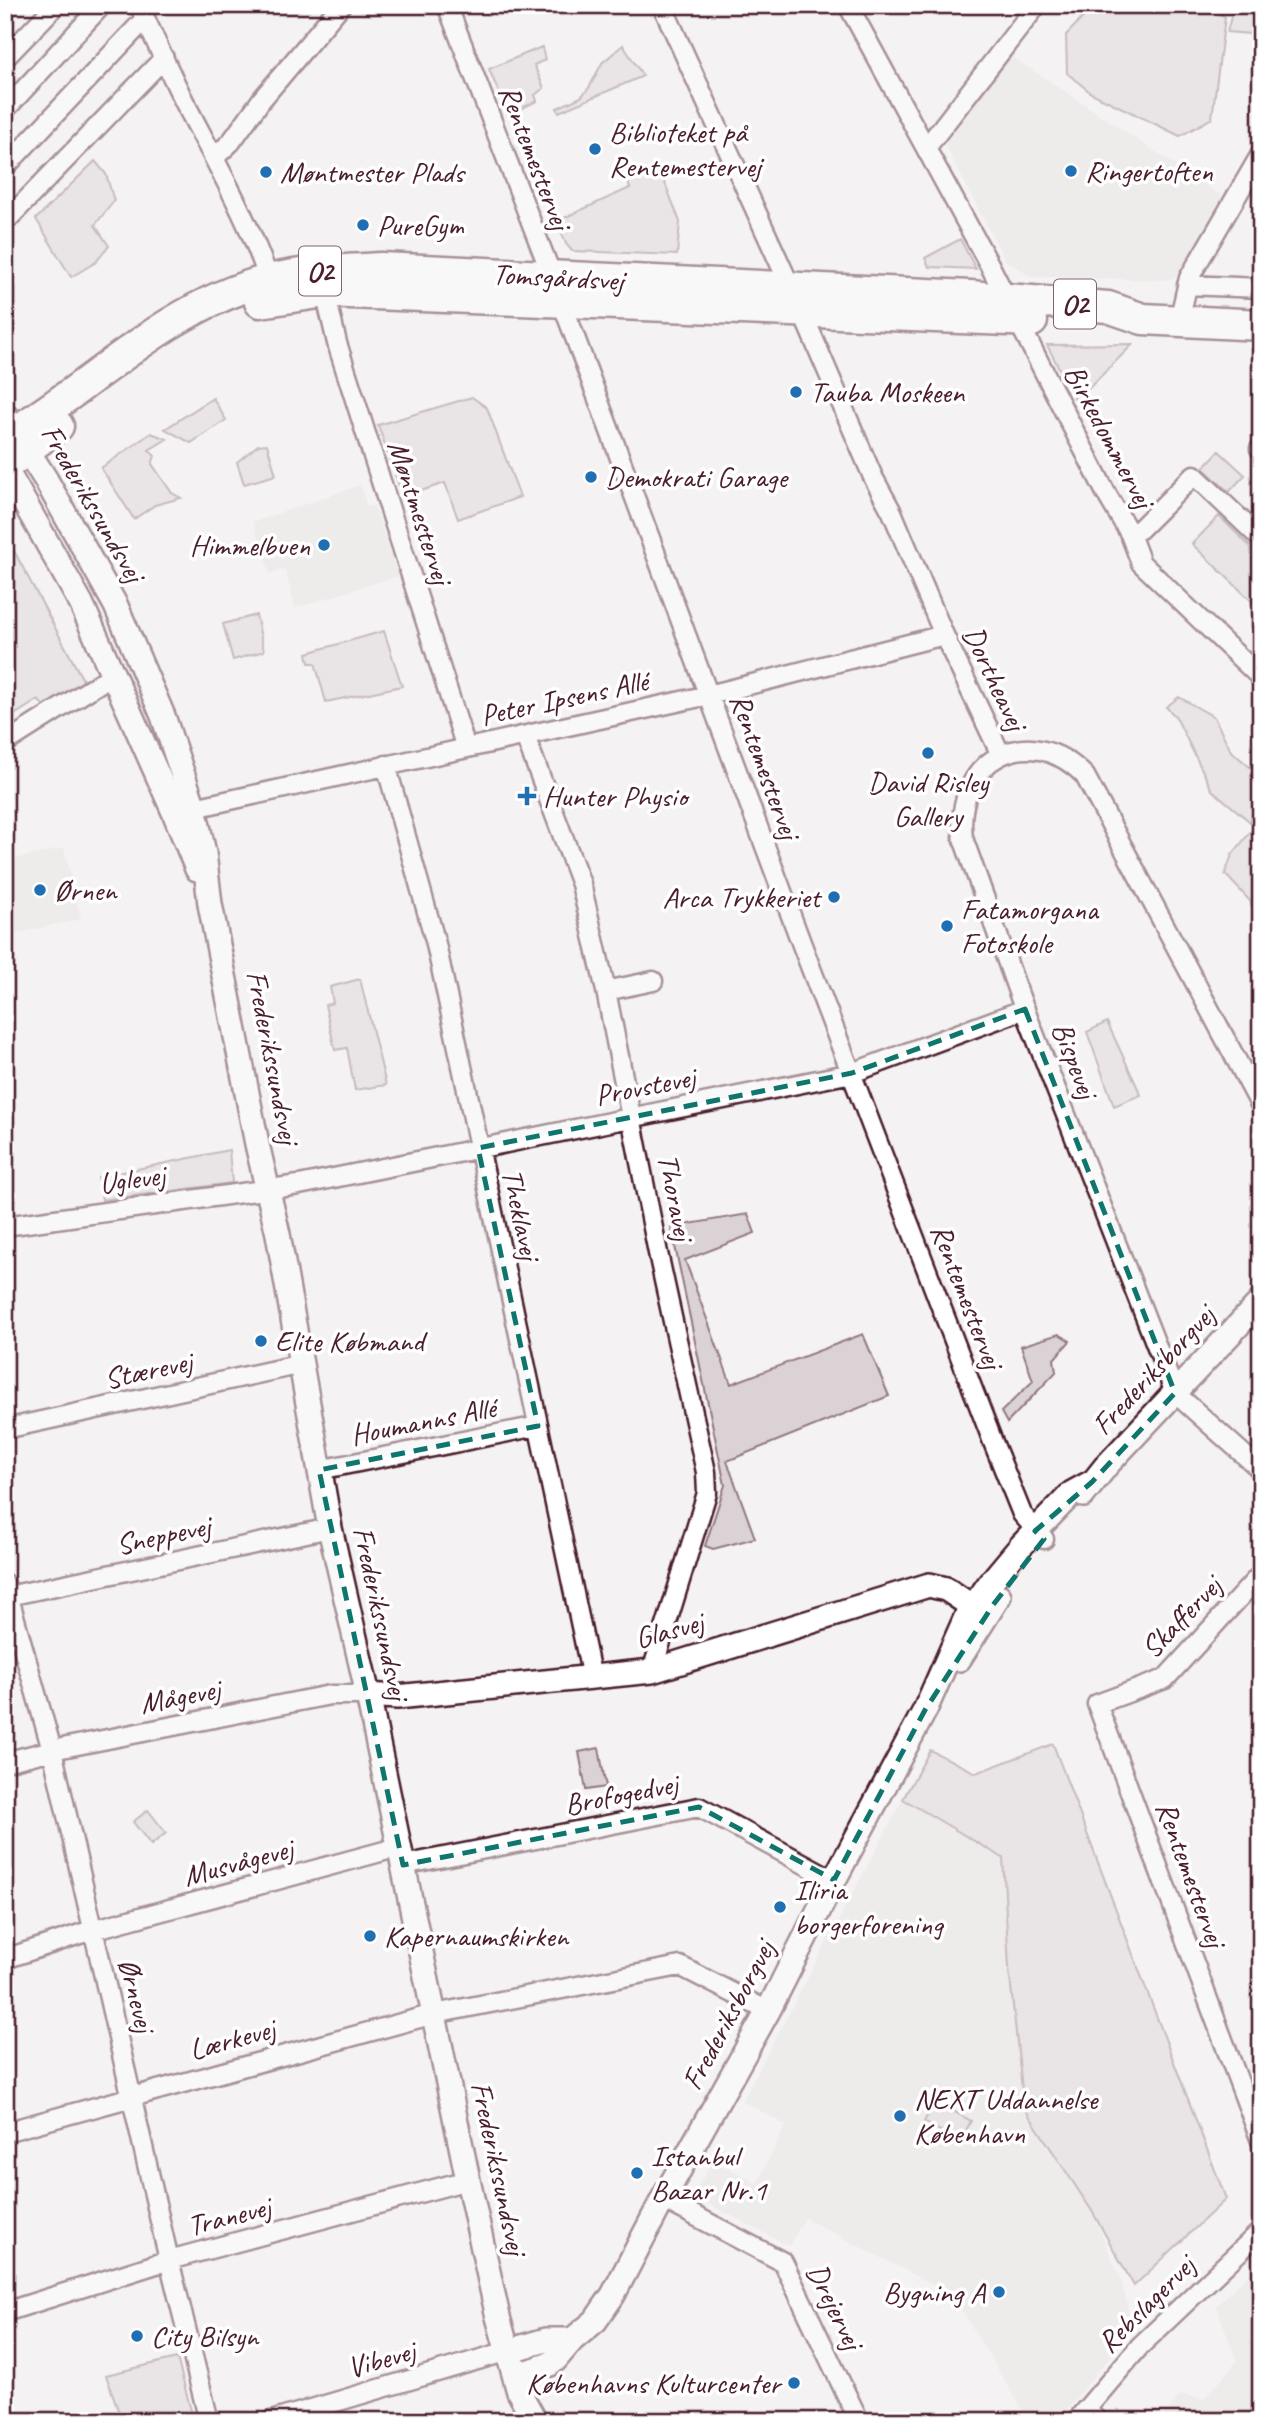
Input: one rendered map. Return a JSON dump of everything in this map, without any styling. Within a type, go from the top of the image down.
[{"type":"main road","name":"Tomsgårdsvej","points":[[11,447],[110,363],[165,327],[217,299],[269,280],[311,272],[381,268],[557,289]]},
{"type":"main road","name":"Tomsgårdsvej","points":[[11,447],[214,320],[273,298],[324,292],[557,289],[1011,309],[1114,326],[1143,319],[1261,325]]},
{"type":"street","points":[[5,58],[55,5]]},
{"type":"street","points":[[5,110],[103,5]]},
{"type":"street","points":[[215,157],[231,142],[262,99],[341,5]]},
{"type":"street","name":"Rentemestervej","points":[[447,5],[993,1442],[1022,1514],[1040,1535]]},
{"type":"street","name":"Dortheavej","points":[[662,5],[797,300],[944,635],[1001,755],[1030,749],[1046,751],[1062,757],[1085,776],[1261,1106]]},
{"type":"street","name":"Birkedommervej","points":[[848,5],[1130,534],[1141,563],[1261,677]]},
{"type":"street","points":[[926,148],[1037,5]]},
{"type":"street","points":[[5,167],[142,12],[215,157],[261,256],[269,280]]},
{"type":"street","points":[[5,222],[164,58]]},
{"type":"street","points":[[1179,321],[1187,285],[1196,266],[1261,154]]},
{"type":"street","points":[[1187,285],[1261,288]]},
{"type":"street","name":"Møntmestervej","points":[[324,292],[337,342],[466,748]]},
{"type":"street","name":"Frederikssundsvej","points":[[11,447],[102,579],[163,716],[184,810],[210,904],[302,1364],[330,1528],[368,1695],[468,2180],[519,2392],[535,2421]]},
{"type":"street","name":"Frederikssundsvej","points":[[11,447],[114,674],[184,810]]},
{"type":"street","points":[[1130,534],[1140,529],[1194,475],[1258,536],[1261,533]]},
{"type":"street","name":"Peter Ipsens Allé","points":[[184,810],[709,695],[944,635]]},
{"type":"street","points":[[5,743],[114,674]]},
{"type":"street","name":"Thoravej","points":[[525,736],[581,884],[606,991],[658,1253],[706,1472],[707,1493],[652,1671]]},
{"type":"street","name":"Bispevej","points":[[1001,755],[986,765],[967,790],[961,820],[963,838],[1025,1009],[1175,1393]]},
{"type":"street","name":"Theklavej","points":[[386,765],[436,944],[592,1678]]},
{"type":"street","points":[[606,991],[653,981]]},
{"type":"street","name":"Provstevej","points":[[268,1189],[299,1185],[852,1073],[1025,1009]]},
{"type":"street","name":"Uglevej","points":[[5,1226],[268,1189]]},
{"type":"street","name":"Frederiksborgvej","points":[[925,1710],[961,1625],[990,1583],[1080,1500],[1092,1482],[1261,1301]]},
{"type":"street","name":"Stærevej","points":[[5,1429],[302,1364]]},
{"type":"street","points":[[1175,1393],[1261,1470]]},
{"type":"street","name":"Houmanns Allé","points":[[319,1470],[538,1426]]},
{"type":"street","name":"Sneppevej","points":[[7,1590],[330,1528]]},
{"type":"street","name":"Frederiksborgvej","points":[[512,2354],[546,2340],[572,2340],[604,2310],[768,2011],[925,1710],[1040,1535]]},
{"type":"street","name":"Skaffervej","points":[[1097,1704],[1165,1679],[1261,1574]]},
{"type":"street","name":"Glasvej","points":[[368,1695],[397,1697],[652,1671],[929,1585],[946,1589],[973,1607]]},
{"type":"street","name":"Ørnevej","points":[[7,1590],[52,1750],[169,2260],[209,2421]]},
{"type":"street","name":"Mågevej","points":[[5,1762],[52,1750],[330,1695],[368,1695]]},
{"type":"street","name":"Rentemestervej","points":[[1097,1704],[1261,2141]]},
{"type":"street","name":"Brofogedvej","points":[[401,1856],[699,1807],[834,1880]]},
{"type":"street","name":"Musvågevej","points":[[5,1959],[92,1930],[401,1856]]},
{"type":"street","name":"Lærkevej","points":[[5,2132],[434,2014],[680,1966],[768,2011]]},
{"type":"street","name":"Tranevej","points":[[5,2312],[169,2260],[468,2180]]},
{"type":"street","name":"Drejervej","points":[[663,2199],[783,2262],[859,2421]]},
{"type":"street","name":"Rebslagervej","points":[[1087,2417],[1140,2346],[1261,2231]]},
{"type":"street","name":"Frederikssundsvej","points":[[512,2354],[551,2421]]},
{"type":"street","name":"Vibevej","points":[[271,2421],[512,2354]]},
{"type":"highlighted area","points":[[1025,1009],[1175,1393],[1092,1482],[1035,1531],[1044,1539],[993,1605],[925,1710],[834,1880],[699,1807],[403,1865],[319,1470],[538,1426],[478,1148],[852,1073]]},
{"type":"shaded area","points":[[1095,5],[1210,5],[1225,17],[1212,118],[1180,136],[1091,93],[1067,73],[1066,35]]},
{"type":"shaded area","points":[[1234,5],[1261,5],[1261,47],[1251,34],[1227,32]]},
{"type":"shaded area","points":[[623,45],[643,76],[559,112],[557,108],[581,97],[602,63]]},
{"type":"shaded area","points":[[542,47],[545,60],[534,65],[544,88],[535,95],[537,101],[508,115],[489,69]]},
{"type":"shaded area","name":"Ringertoften","points":[[1010,55],[1222,196],[1177,278],[1032,277],[1005,260],[945,145]]},
{"type":"shaded area","points":[[95,161],[106,174],[114,201],[95,225],[109,246],[96,262],[71,277],[36,219]]},
{"type":"shaded area","points":[[658,165],[680,222],[677,255],[572,251],[566,244],[557,221],[630,188],[627,180]]},
{"type":"shaded area","points":[[960,239],[976,269],[929,267],[925,258]]},
{"type":"shaded area","points":[[1133,344],[1076,401],[1047,345],[1048,345]]},
{"type":"shaded area","points":[[472,397],[487,408],[520,497],[458,519],[445,483],[403,497],[378,425]]},
{"type":"shaded area","points":[[213,398],[226,420],[191,443],[165,429]]},
{"type":"shaded area","points":[[151,433],[167,439],[149,450],[155,456],[152,464],[172,493],[181,498],[155,505],[134,519],[101,468]]},
{"type":"shaded area","points":[[267,444],[276,475],[244,484],[237,462],[258,445]]},
{"type":"shaded area","points":[[1219,451],[1245,475],[1229,492],[1203,468]]},
{"type":"shaded area","name":"Himmelbuen","points":[[361,485],[367,507],[374,505],[398,576],[295,608],[285,569],[270,573],[253,522]]},
{"type":"shaded area","points":[[1219,516],[1261,557],[1261,610],[1192,544]]},
{"type":"shaded area","points":[[5,534],[84,682],[45,707],[38,700],[5,721]]},
{"type":"shaded area","points":[[256,615],[264,651],[233,660],[223,624]]},
{"type":"shaded area","points":[[384,631],[402,686],[326,702],[315,663],[309,663],[307,653]]},
{"type":"shaded area","points":[[1179,697],[1214,717],[1231,751],[1257,773],[1261,773],[1261,934],[1250,901],[1225,874],[1232,855],[1255,826],[1212,790],[1176,717],[1166,707]]},
{"type":"shaded area","name":"Ørnen","points":[[64,848],[81,919],[5,936],[5,861]]},
{"type":"shaded area","points":[[360,979],[386,1085],[355,1090],[347,1048],[335,1050],[325,1005],[333,1003],[330,987]]},
{"type":"shaded area","points":[[1107,1022],[1141,1095],[1114,1106],[1087,1032]]},
{"type":"shaded area","points":[[229,1150],[232,1183],[102,1200],[98,1177]]},
{"type":"shaded area","points":[[748,1214],[755,1233],[685,1260],[731,1384],[863,1334],[889,1396],[727,1461],[755,1538],[713,1549],[705,1546],[725,1485],[671,1227]]},
{"type":"shaded area","points":[[1059,1334],[1070,1341],[1054,1359],[1056,1372],[1007,1423],[1001,1412],[1033,1381],[1021,1346]]},
{"type":"shaded area","points":[[1053,1744],[1226,2199],[1134,2286],[1092,2211],[1024,2108],[1009,1968],[1003,1858],[903,1799],[930,1750],[976,1773]]},
{"type":"shaded area","points":[[599,1748],[606,1787],[586,1790],[579,1752]]},
{"type":"shaded area","name":"NEXT Uddannelse København","points":[[903,1799],[1003,1858],[1009,1968],[1024,2108],[1092,2211],[1121,2280],[1133,2329],[1057,2421],[1029,2421],[945,2287],[941,2289],[805,2218],[789,2246],[699,2199],[697,2189],[712,2160],[757,2183],[786,2125],[742,2101]]},
{"type":"shaded area","points":[[148,1810],[166,1833],[151,1845],[133,1822]]},
{"type":"shaded area","points":[[935,2101],[971,2121],[960,2142],[924,2122]]},
{"type":"shaded area","points":[[1261,2262],[1261,2421],[1159,2421],[1181,2395],[1204,2399],[1237,2361],[1216,2306]]},
{"type":"shaded area","points":[[177,2358],[192,2414],[187,2421],[122,2421],[106,2375]]},
{"type":"place","name":"Biblioteket på Rentemestervej","points":[[595,149]]},
{"type":"place","name":"Ringertoften","points":[[1071,171]]},
{"type":"place","name":"Møntmester Plads","points":[[266,172]]},
{"type":"place","name":"PureGym","points":[[363,225]]},
{"type":"place","name":"Tauba Moskeen","points":[[796,392]]},
{"type":"place","name":"Demokrati Garage","points":[[591,477]]},
{"type":"place","name":"Himmelbuen","points":[[324,545]]},
{"type":"place","name":"David Risley Gallery","points":[[928,753]]},
{"type":"place","name":"Hunter Physio","points":[[527,796]]},
{"type":"place","name":"Ørnen","points":[[40,890]]},
{"type":"place","name":"Arca Trykkeriet","points":[[834,897]]},
{"type":"place","name":"Fatamorgana Fotoskole","points":[[947,926]]},
{"type":"place","name":"Elite Købmand","points":[[261,1341]]},
{"type":"place","name":"Iliria borgerforening","points":[[780,1907]]},
{"type":"place","name":"Kapernaumskirken","points":[[370,1936]]},
{"type":"place","name":"NEXT Uddannelse København","points":[[900,2116]]},
{"type":"place","name":"Istanbul Bazar Nr.1","points":[[637,2173]]},
{"type":"place","name":"Bygning A","points":[[999,2292]]},
{"type":"place","name":"City Bilsyn","points":[[137,2336]]},
{"type":"place","name":"Københavns Kulturcenter","points":[[794,2383]]}]
